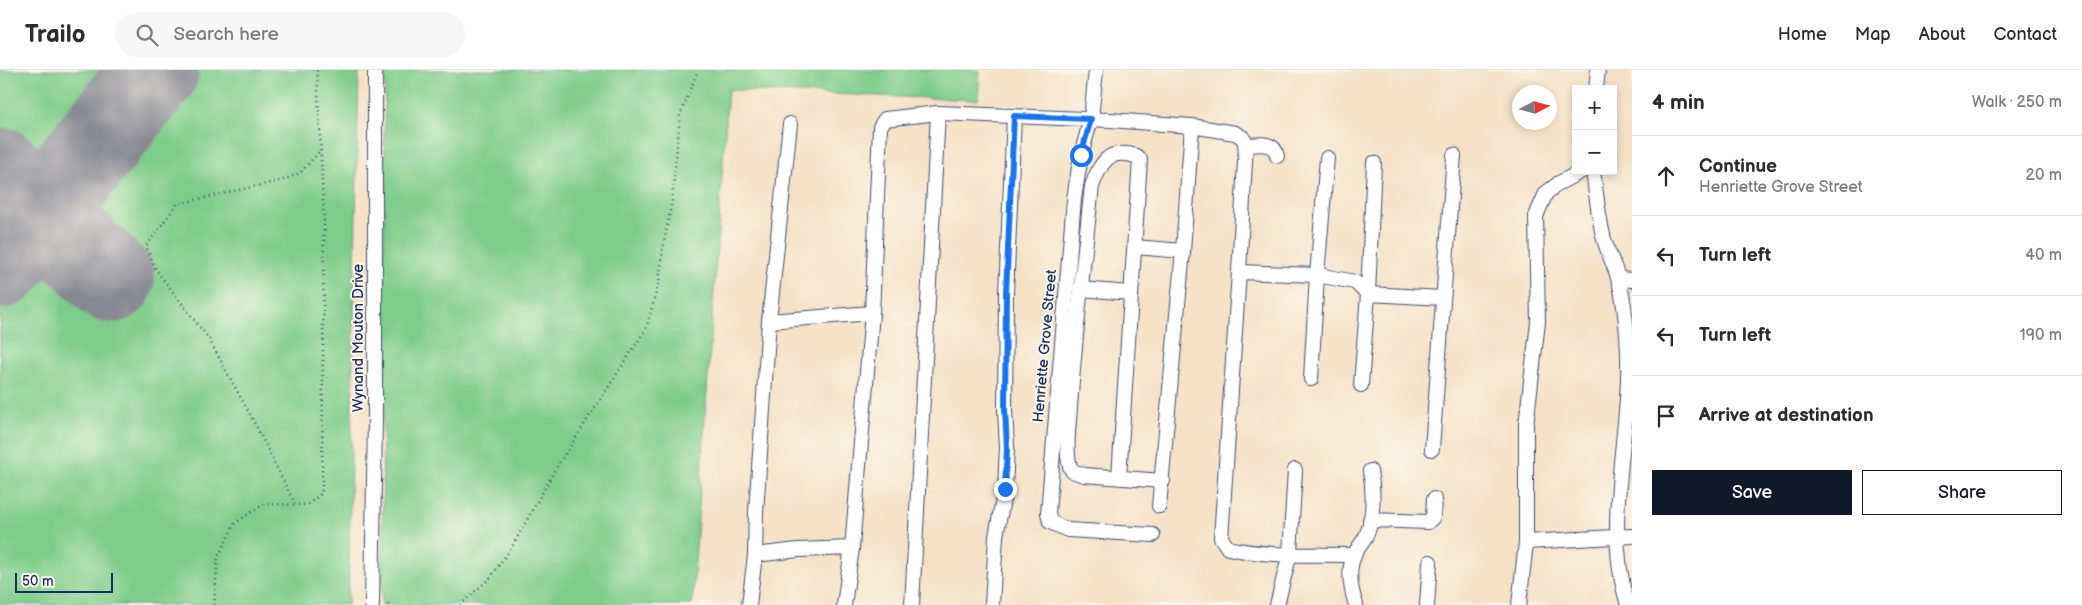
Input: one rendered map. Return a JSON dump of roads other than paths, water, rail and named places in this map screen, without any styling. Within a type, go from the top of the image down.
[{"type":"street","name":"Wynand Mouton Drive","points":[[372,605],[375,70]]},
{"type":"street","name":"Henriette Grove Street","points":[[1096,70],[1091,119],[1081,155],[1074,199],[1048,513],[1050,522],[1068,530],[1152,536]]},
{"type":"street","points":[[1596,85],[1598,70]]},
{"type":"street","points":[[912,605],[938,113]]},
{"type":"street","points":[[844,605],[852,548],[872,313],[880,127],[885,119],[938,113],[1091,119],[1192,126],[1240,135],[1245,140],[1239,272],[1220,538],[1228,548],[1261,552],[1354,554]]},
{"type":"street","points":[[992,605],[996,536],[1005,489],[1006,293],[1014,116]]},
{"type":"street","points":[[749,605],[755,555],[756,512],[769,322],[790,124]]},
{"type":"street","points":[[1159,506],[1163,481],[1183,251],[1192,126]]},
{"type":"street","points":[[1246,145],[1271,146],[1275,148],[1277,156]]},
{"type":"street","points":[[1119,477],[1131,293],[1136,247],[1140,160],[1136,156],[1122,153],[1116,154],[1101,164],[1092,186],[1080,289],[1068,438],[1069,467],[1072,471],[1084,475],[1163,481]]},
{"type":"street","points":[[1432,449],[1454,155]]},
{"type":"street","points":[[1311,379],[1317,275],[1327,158]]},
{"type":"street","points":[[1361,385],[1368,294],[1374,163]]},
{"type":"street","points":[[1519,605],[1526,542],[1526,425],[1538,322],[1536,216],[1546,193],[1574,175]]},
{"type":"street","points":[[1595,175],[1603,236],[1625,280],[1628,387],[1621,458],[1618,536],[1623,587],[1628,605]]},
{"type":"street","points":[[1136,247],[1183,251]]},
{"type":"street","points":[[1239,272],[1317,275],[1355,282],[1368,294],[1444,298]]},
{"type":"street","points":[[1080,289],[1131,293]]},
{"type":"street","points":[[769,322],[872,313]]},
{"type":"street","points":[[1277,605],[1290,553],[1295,470]]},
{"type":"street","points":[[1356,605],[1351,585],[1351,566],[1354,554],[1366,536],[1370,520],[1372,497],[1370,472]]},
{"type":"street","points":[[1370,520],[1428,522],[1433,518],[1434,499]]},
{"type":"street","points":[[1526,542],[1632,536]]},
{"type":"street","points":[[755,555],[798,550],[852,548]]},
{"type":"street","points":[[1427,605],[1430,562]]}]
